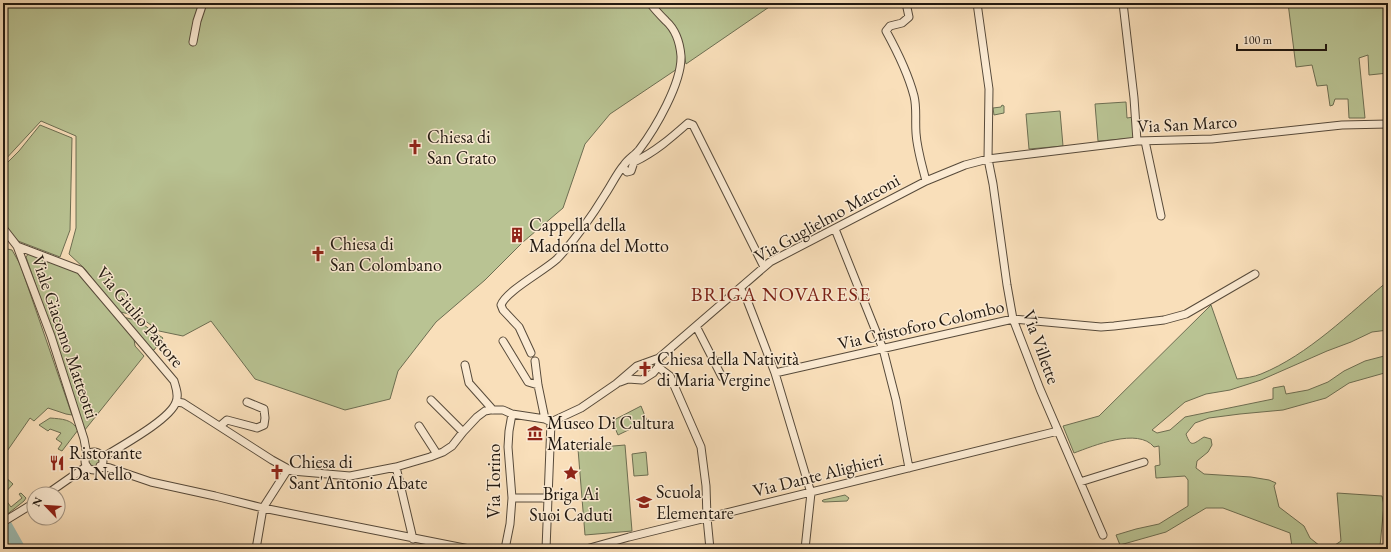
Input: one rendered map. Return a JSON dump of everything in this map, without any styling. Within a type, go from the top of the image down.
[{"type":"street","points":[[193,42],[197,21],[203,3]]},
{"type":"street","points":[[531,353],[519,327],[503,310],[503,301],[512,292],[557,259],[579,233],[623,167],[638,152],[652,131],[667,104],[678,79],[681,58],[678,38],[668,22],[654,10],[650,3]]},
{"type":"street","points":[[906,3],[909,17],[902,23],[890,26],[886,30],[914,96],[916,106],[918,150],[926,181]]},
{"type":"street","name":"Via Villette","points":[[977,3],[989,89],[988,159],[1013,319],[1040,390],[1103,535]]},
{"type":"street","points":[[1123,3],[1133,84],[1137,141]]},
{"type":"street","points":[[623,167],[627,172],[632,172],[634,162],[648,155],[688,123],[693,125],[764,267]]},
{"type":"street","name":"Via San Marco","points":[[988,159],[1137,141],[1212,138],[1342,125],[1388,124]]},
{"type":"street","points":[[1145,141],[1161,216]]},
{"type":"street","name":"Via Guglielmo Marconi","points":[[548,421],[581,408],[616,384],[637,366],[659,358],[770,262],[926,181],[965,165],[988,159]]},
{"type":"street","points":[[3,228],[17,246]]},
{"type":"street","points":[[835,228],[883,349],[896,400],[909,468]]},
{"type":"street","name":"Via Giulio Pastore","points":[[17,246],[81,271],[174,381],[178,395],[177,402]]},
{"type":"street","name":"Viale Giacomo Matteotti","points":[[17,246],[51,336],[84,439],[88,458]]},
{"type":"street","name":"Via Cristoforo Colombo","points":[[775,373],[1013,319],[1101,327],[1164,320],[1186,314],[1255,274]]},
{"type":"street","points":[[740,288],[747,300],[775,373],[811,493],[805,549]]},
{"type":"street","points":[[696,326],[722,377]]},
{"type":"street","points":[[503,341],[528,382],[538,385]]},
{"type":"street","points":[[659,358],[658,367],[670,376],[701,447],[706,486],[710,549]]},
{"type":"street","points":[[535,361],[538,385],[548,421],[550,448],[546,549]]},
{"type":"street","points":[[465,365],[469,383],[493,410]]},
{"type":"street","name":"Via Guglielmo Marconi","points":[[616,384],[628,379],[642,380],[653,373],[658,367]]},
{"type":"street","points":[[432,400],[463,432]]},
{"type":"street","points":[[88,458],[93,469],[158,422],[172,410],[177,402],[184,403],[288,469],[350,476],[396,467],[437,454],[452,446],[477,417],[485,411],[503,410],[512,414],[548,421]]},
{"type":"street","points":[[220,426],[227,420],[257,428],[264,425],[264,410],[247,402]]},
{"type":"street","name":"Via Torino","points":[[505,549],[510,524],[512,498],[508,431],[512,414]]},
{"type":"street","points":[[419,426],[437,454]]},
{"type":"street","name":"Via Dante Alighieri","points":[[586,549],[1058,432]]},
{"type":"street","points":[[58,486],[74,475],[88,458],[99,453],[102,462],[110,468],[151,482],[263,508],[469,549]]},
{"type":"street","points":[[1080,482],[1144,462]]},
{"type":"street","points":[[396,467],[414,539]]},
{"type":"street","points":[[256,549],[263,508],[288,469]]},
{"type":"street","points":[[512,498],[548,498]]},
{"type":"street","points":[[3,522],[26,508]]},
{"type":"green space","points":[[3,3],[649,3],[676,38],[678,57],[677,69],[610,114],[585,144],[563,208],[523,242],[485,280],[436,322],[398,371],[390,399],[345,410],[255,379],[211,321],[183,336],[159,331],[140,317],[117,311],[85,269],[69,254],[76,228],[76,136],[41,121],[3,162]]},
{"type":"green space","points":[[651,3],[775,3],[686,64],[681,38]]},
{"type":"green space","points":[[1288,3],[1388,3],[1388,73],[1369,75],[1368,55],[1359,58],[1365,118],[1349,118],[1348,99],[1335,99],[1333,105],[1330,106],[1327,85],[1317,86],[1312,65],[1296,67]]},
{"type":"green space","points":[[1126,102],[1127,118],[1134,117],[1136,138],[1098,141],[1095,104]]},
{"type":"green space","points":[[1002,105],[1004,106],[1004,113],[994,115],[993,108],[1001,107]]},
{"type":"green space","points":[[1060,111],[1063,146],[1029,149],[1026,114]]},
{"type":"green space","points":[[40,125],[72,138],[70,230],[60,257],[18,241],[3,223],[3,167],[19,151]]},
{"type":"green space","points":[[3,248],[12,250],[20,264],[72,415],[48,408],[34,421],[30,418],[3,457]]},
{"type":"green space","points":[[29,253],[79,271],[134,339],[135,346],[144,356],[84,431],[70,384],[26,257]]},
{"type":"green space","points":[[1388,281],[1388,330],[1372,332],[1261,380],[1230,390],[1206,394],[1185,402],[1152,430],[1157,433],[1170,430],[1185,417],[1273,399],[1273,388],[1284,386],[1286,394],[1308,390],[1328,382],[1344,371],[1365,361],[1388,355],[1388,372],[1349,383],[1326,398],[1283,410],[1209,418],[1195,423],[1186,434],[1191,443],[1204,437],[1211,439],[1212,445],[1208,452],[1197,461],[1196,468],[1204,474],[1251,477],[1269,480],[1276,483],[1274,486],[1279,507],[1304,526],[1310,538],[1320,546],[1332,547],[1341,541],[1337,493],[1382,496],[1384,505],[1380,546],[1388,546],[1388,549],[1294,549],[1292,547],[1290,533],[1223,508],[1206,508],[1166,532],[1120,545],[1116,535],[1159,524],[1188,506],[1188,480],[1185,476],[1156,478],[1155,466],[1160,465],[1159,446],[1154,447],[1147,441],[1127,438],[1092,446],[1074,453],[1063,426],[1099,416],[1211,305],[1237,379],[1252,377],[1278,366],[1312,345]]},
{"type":"green space","points":[[120,316],[138,321],[163,338],[153,350]]},
{"type":"green space","points":[[641,406],[647,421],[618,435],[612,421]]},
{"type":"green space","points":[[50,418],[63,419],[70,422],[76,426],[78,430],[62,451],[58,449],[62,443],[56,439],[61,433],[50,429],[48,431],[39,425]]},
{"type":"green space","points":[[625,445],[632,531],[585,535],[578,449]]},
{"type":"green space","points":[[646,452],[648,475],[634,476],[632,454]]},
{"type":"green space","points":[[91,454],[97,454],[101,458],[101,464],[97,468],[91,468],[87,464],[87,458]]},
{"type":"green space","points":[[3,475],[13,484],[3,495]]},
{"type":"green space","points":[[21,493],[26,498],[5,516],[3,512],[3,500],[5,499],[11,507],[22,498],[19,494]]},
{"type":"green space","points":[[845,495],[849,498],[847,501],[822,501],[823,500]]},
{"type":"green space","points":[[6,524],[19,549],[3,549],[3,526]]},
{"type":"waterway","points":[[3,519],[20,549]]},
{"type":"place","name":"Chiesa di San Grato","points":[[415,147]]},
{"type":"place","name":"Cappella della Madonna del Motto","points":[[517,235]]},
{"type":"place","name":"Chiesa di San Colombano","points":[[318,254]]},
{"type":"place","name":"Chiesa della Natività di Maria Vergine","points":[[645,369]]},
{"type":"place","name":"Museo Di Cultura Materiale","points":[[535,433]]},
{"type":"place","name":"Ristorante Da Nello","points":[[57,463]]},
{"type":"place","name":"Chiesa di Sant'Antonio Abate","points":[[277,472]]},
{"type":"place","name":"Briga Ai Suoi Caduti","points":[[571,473]]},
{"type":"place","name":"Scuola Elementare","points":[[644,502]]},
{"type":"district","name":"BRIGA NOVARESE","points":[[781,294]]}]
